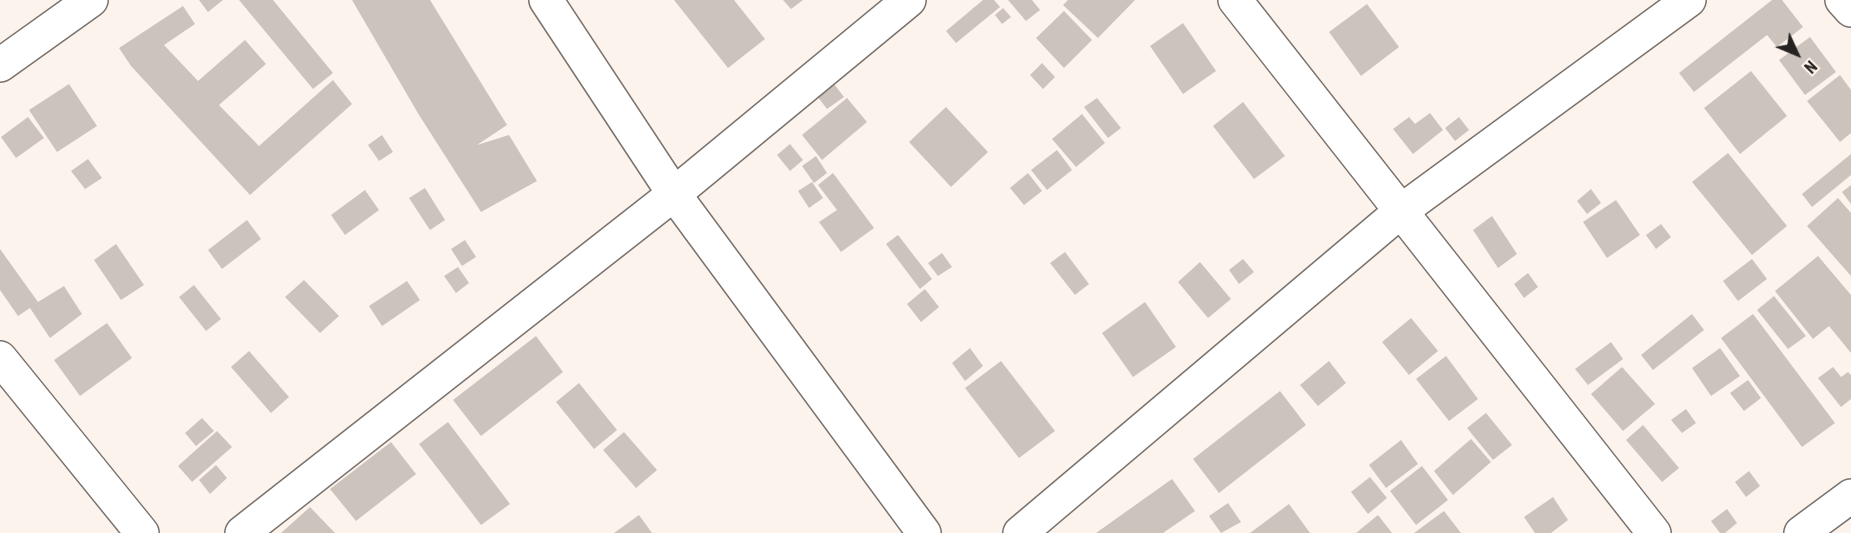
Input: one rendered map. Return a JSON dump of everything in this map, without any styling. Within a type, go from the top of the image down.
[{"type":"main road","points":[[0,65],[91,0]]},
{"type":"main road","points":[[546,0],[674,194],[924,533]]},
{"type":"main road","points":[[242,533],[674,194],[909,0]]},
{"type":"main road","points":[[1235,0],[1654,533]]},
{"type":"main road","points":[[1020,533],[1401,211],[1689,0]]},
{"type":"main road","points":[[1842,0],[1851,10]]},
{"type":"main road","points":[[0,358],[142,533]]},
{"type":"main road","points":[[1801,533],[1851,496]]},
{"type":"building","points":[[199,0],[223,0],[208,12]]},
{"type":"building","points":[[239,0],[273,0],[333,73],[313,89]]},
{"type":"building","points":[[352,0],[430,0],[507,125],[477,145],[509,135],[537,181],[481,212],[419,115]]},
{"type":"building","points":[[674,0],[734,0],[765,39],[728,68]]},
{"type":"building","points":[[783,0],[803,0],[791,9]]},
{"type":"building","points":[[983,0],[994,0],[1000,7],[956,43],[946,31]]},
{"type":"building","points":[[1008,0],[1032,0],[1040,10],[1026,21]]},
{"type":"building","points":[[1068,0],[1135,0],[1098,38],[1063,5]]},
{"type":"building","points":[[1772,0],[1782,0],[1803,27],[1777,47],[1767,35],[1694,92],[1679,73]]},
{"type":"building","points":[[1367,4],[1399,47],[1361,76],[1329,32]]},
{"type":"building","points":[[183,6],[195,24],[164,45],[198,81],[245,40],[266,64],[219,105],[259,146],[333,80],[352,104],[250,195],[131,66],[119,48]]},
{"type":"building","points":[[1003,8],[1011,17],[1002,24],[995,15]]},
{"type":"building","points":[[1064,11],[1092,40],[1064,68],[1036,38]]},
{"type":"building","points":[[1183,23],[1216,71],[1183,94],[1150,46]]},
{"type":"building","points":[[1810,37],[1836,72],[1805,95],[1779,60]]},
{"type":"building","points":[[1042,63],[1055,77],[1043,89],[1030,75]]},
{"type":"building","points":[[1751,71],[1787,116],[1740,154],[1704,108]]},
{"type":"building","points":[[1840,75],[1851,90],[1851,133],[1840,142],[1807,101]]},
{"type":"building","points":[[69,84],[97,126],[57,152],[29,110]]},
{"type":"building","points":[[834,84],[844,97],[827,109],[817,96]]},
{"type":"building","points":[[847,98],[867,122],[822,160],[802,135]]},
{"type":"building","points":[[1097,98],[1121,128],[1108,138],[1084,107]]},
{"type":"building","points":[[1243,102],[1285,156],[1254,179],[1213,126]]},
{"type":"building","points":[[946,107],[988,152],[951,187],[909,142]]},
{"type":"building","points":[[1430,113],[1443,130],[1413,154],[1393,129],[1409,117],[1415,124]]},
{"type":"building","points":[[1082,114],[1105,143],[1076,167],[1052,139]]},
{"type":"building","points":[[28,117],[44,138],[16,158],[1,137]]},
{"type":"building","points":[[1459,117],[1469,130],[1455,141],[1445,128]]},
{"type":"building","points":[[382,135],[393,152],[379,161],[368,145]]},
{"type":"building","points":[[790,144],[803,160],[790,171],[777,155]]},
{"type":"building","points":[[1057,150],[1072,170],[1047,190],[1031,170]]},
{"type":"building","points":[[1728,153],[1787,226],[1752,255],[1692,182]]},
{"type":"building","points":[[1851,154],[1851,175],[1812,207],[1802,194]]},
{"type":"building","points":[[816,156],[827,173],[814,183],[802,166]]},
{"type":"building","points":[[88,159],[102,178],[85,189],[71,171]]},
{"type":"building","points":[[833,173],[874,228],[841,252],[819,222],[837,210],[818,185]]},
{"type":"building","points":[[1028,173],[1042,191],[1024,205],[1010,188]]},
{"type":"building","points":[[812,182],[823,198],[809,208],[798,191]]},
{"type":"building","points":[[1851,185],[1851,204],[1842,192]]},
{"type":"building","points":[[425,188],[445,220],[430,230],[409,198]]},
{"type":"building","points":[[1591,189],[1601,203],[1587,214],[1577,201]]},
{"type":"building","points":[[365,190],[379,210],[345,235],[331,215]]},
{"type":"building","points":[[1838,198],[1851,213],[1851,276],[1807,226]]},
{"type":"building","points":[[1616,200],[1640,235],[1607,258],[1583,222]]},
{"type":"building","points":[[1492,216],[1517,254],[1498,268],[1473,230]]},
{"type":"building","points":[[247,220],[261,239],[222,269],[208,250]]},
{"type":"building","points":[[1661,224],[1671,237],[1656,249],[1646,235]]},
{"type":"building","points":[[898,235],[932,279],[920,289],[886,244]]},
{"type":"building","points":[[465,240],[476,257],[462,266],[451,249]]},
{"type":"building","points":[[116,244],[144,285],[121,300],[94,260]]},
{"type":"building","points":[[0,249],[38,302],[64,286],[82,314],[50,338],[30,308],[18,316],[0,290]]},
{"type":"building","points":[[1065,252],[1089,284],[1075,295],[1050,263]]},
{"type":"building","points":[[942,253],[952,267],[938,276],[928,263]]},
{"type":"building","points":[[1818,256],[1851,295],[1851,353],[1829,326],[1813,339],[1775,291]]},
{"type":"building","points":[[1243,259],[1254,272],[1239,284],[1229,270]]},
{"type":"building","points":[[1752,259],[1767,279],[1738,301],[1723,281]]},
{"type":"building","points":[[1200,262],[1231,299],[1208,318],[1178,282]]},
{"type":"building","points":[[458,267],[469,283],[456,293],[444,276]]},
{"type":"building","points":[[1528,273],[1538,287],[1524,298],[1514,284]]},
{"type":"building","points":[[304,280],[339,316],[320,333],[285,297]]},
{"type":"building","points":[[407,281],[420,300],[382,326],[369,306]]},
{"type":"building","points":[[194,285],[221,319],[206,331],[179,297]]},
{"type":"building","points":[[925,289],[939,307],[921,322],[907,304]]},
{"type":"building","points":[[1774,296],[1806,336],[1788,349],[1757,310]]},
{"type":"building","points":[[1145,302],[1176,347],[1133,377],[1102,333]]},
{"type":"building","points":[[1692,314],[1704,330],[1653,370],[1641,355]]},
{"type":"building","points":[[1753,314],[1835,423],[1802,447],[1721,338]]},
{"type":"building","points":[[1411,318],[1438,351],[1409,375],[1382,342]]},
{"type":"building","points":[[107,323],[132,358],[80,396],[54,360]]},
{"type":"building","points":[[536,336],[563,372],[481,436],[453,400]]},
{"type":"building","points":[[1611,342],[1623,359],[1588,385],[1575,369]]},
{"type":"building","points":[[970,348],[983,366],[965,381],[952,363]]},
{"type":"building","points":[[1720,348],[1740,376],[1711,396],[1692,368]]},
{"type":"building","points":[[249,351],[289,397],[271,413],[231,367]]},
{"type":"building","points":[[1446,356],[1478,399],[1449,421],[1416,379]]},
{"type":"building","points":[[1001,361],[1055,431],[1019,458],[965,388]]},
{"type":"building","points":[[1329,361],[1346,383],[1318,406],[1300,385]]},
{"type":"building","points":[[1622,367],[1655,404],[1623,431],[1591,394]]},
{"type":"building","points":[[1833,367],[1841,377],[1848,372],[1851,375],[1851,399],[1841,407],[1818,378]]},
{"type":"building","points":[[1748,380],[1761,398],[1744,411],[1730,393]]},
{"type":"building","points":[[579,383],[617,430],[594,449],[556,402]]},
{"type":"building","points":[[1280,391],[1306,425],[1219,493],[1193,459]]},
{"type":"building","points":[[1686,409],[1696,423],[1682,433],[1671,420]]},
{"type":"building","points":[[1486,413],[1512,445],[1493,460],[1467,428]]},
{"type":"building","points":[[202,418],[214,431],[196,446],[185,433]]},
{"type":"building","points":[[448,422],[510,504],[481,525],[419,444]]},
{"type":"building","points":[[1643,425],[1679,468],[1662,482],[1626,440]]},
{"type":"building","points":[[217,431],[232,447],[192,482],[178,466]]},
{"type":"building","points":[[624,432],[657,470],[636,488],[603,450]]},
{"type":"building","points":[[1471,439],[1491,462],[1453,495],[1434,471]]},
{"type":"building","points":[[1401,440],[1418,464],[1386,488],[1369,465]]},
{"type":"building","points":[[391,442],[416,474],[356,521],[330,489]]},
{"type":"building","points":[[216,465],[227,478],[210,494],[199,480]]},
{"type":"building","points":[[1422,466],[1448,500],[1416,525],[1390,491]]},
{"type":"building","points":[[1749,471],[1760,486],[1746,497],[1735,482]]},
{"type":"building","points":[[1370,477],[1387,498],[1368,514],[1351,492]]},
{"type":"building","points":[[1172,479],[1195,511],[1163,533],[1096,533]]},
{"type":"building","points":[[1553,497],[1568,520],[1551,533],[1535,533],[1524,517]]},
{"type":"building","points":[[1228,503],[1241,522],[1221,533],[1209,516]]},
{"type":"building","points":[[1289,504],[1310,533],[1250,533]]},
{"type":"building","points":[[310,507],[335,533],[281,533]]},
{"type":"building","points":[[1727,509],[1737,523],[1725,533],[1720,533],[1711,521]]},
{"type":"building","points":[[1444,511],[1461,533],[1414,533]]},
{"type":"building","points":[[639,515],[652,533],[614,533]]},
{"type":"building","points":[[1378,515],[1392,533],[1356,533]]}]
